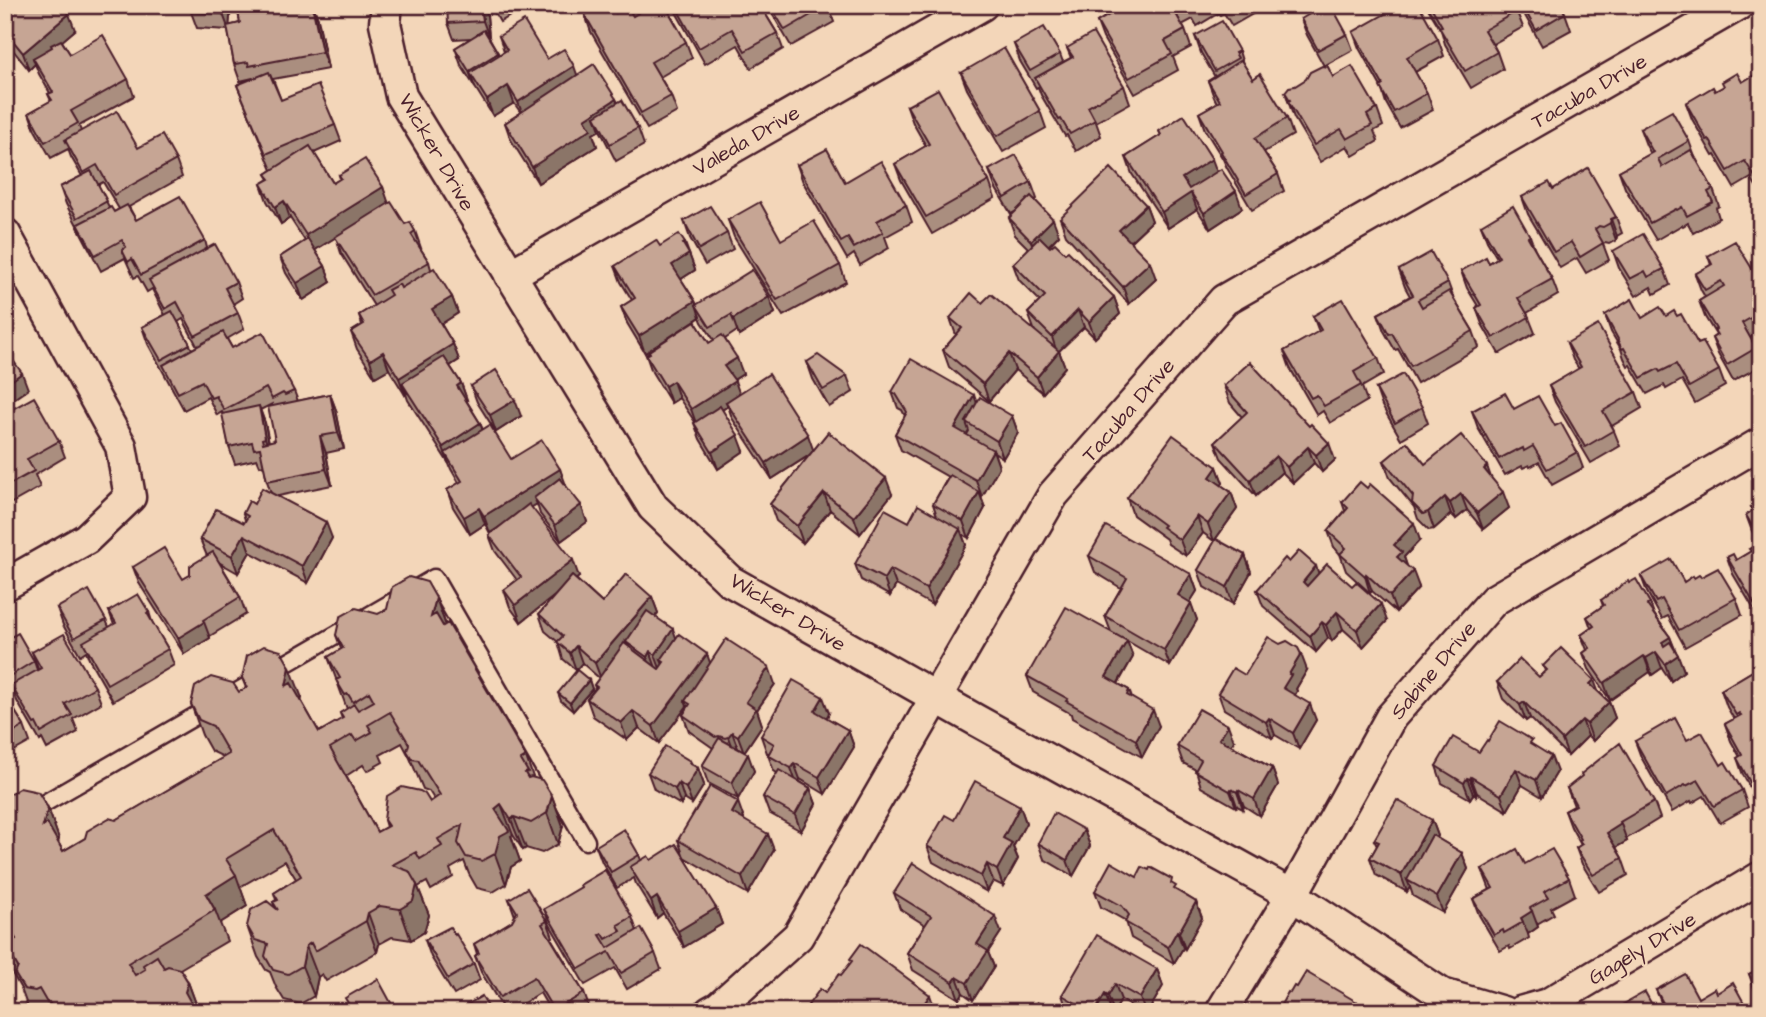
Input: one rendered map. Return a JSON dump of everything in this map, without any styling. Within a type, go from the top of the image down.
[{"type":"street","name":"Wicker Drive","points":[[387,5],[385,23],[401,96],[653,507],[730,580],[1292,895]]},
{"type":"street","name":"Valeda Drive","points":[[510,275],[982,5]]},
{"type":"street","name":"Tacuba Drive","points":[[710,1012],[798,936],[1053,495],[1224,300],[1738,5]]},
{"type":"street","points":[[5,234],[121,446],[130,497],[86,539],[5,585]]},
{"type":"street","name":"Sabine Drive","points":[[1221,1012],[1292,895],[1391,717],[1494,600],[1761,443]]},
{"type":"street","name":"Gagely Drive","points":[[1520,1012],[1548,1004],[1761,877]]},
{"type":"street","points":[[1292,895],[1443,994],[1503,1012]]},
{"type":"lane","points":[[5,826],[434,578],[586,841]]},
{"type":"building","points":[[5,5],[62,5],[69,14],[23,53],[5,31],[5,16],[9,13]]},
{"type":"building","points":[[191,5],[224,5],[223,14],[191,12]]},
{"type":"building","points":[[237,5],[270,5],[271,11],[312,5],[322,52],[249,66],[248,62],[234,64],[227,26],[240,23]]},
{"type":"building","points":[[447,5],[481,5],[483,21],[448,23]]},
{"type":"building","points":[[602,5],[611,5],[616,13],[627,6],[633,16],[651,5],[665,5],[686,42],[651,62],[671,96],[641,113],[585,15]]},
{"type":"building","points":[[675,5],[760,5],[777,33],[745,51],[732,29],[699,48]]},
{"type":"building","points":[[770,5],[828,5],[785,30]]},
{"type":"building","points":[[1127,5],[1171,5],[1185,30],[1165,41],[1172,54],[1129,78],[1097,22]]},
{"type":"building","points":[[1325,5],[1331,5],[1347,34],[1318,50],[1301,19]]},
{"type":"building","points":[[1401,5],[1419,5],[1438,39],[1407,57],[1427,93],[1394,112],[1380,87],[1383,85],[1353,32]]},
{"type":"building","points":[[1430,5],[1514,5],[1517,11],[1484,30],[1497,52],[1465,71],[1439,27],[1442,26]]},
{"type":"building","points":[[1522,5],[1561,5],[1565,13],[1536,30]]},
{"type":"building","points":[[524,21],[547,59],[564,49],[574,66],[518,102],[508,86],[487,100],[470,73],[507,50],[499,36]]},
{"type":"building","points":[[1222,21],[1239,51],[1235,53],[1238,58],[1215,71],[1195,36]]},
{"type":"building","points":[[1044,27],[1060,54],[1030,71],[1014,44]]},
{"type":"building","points":[[484,30],[498,53],[469,71],[455,48]]},
{"type":"building","points":[[1093,33],[1124,86],[1088,107],[1095,120],[1070,134],[1035,78],[1073,57],[1067,48]]},
{"type":"building","points":[[103,35],[128,79],[71,111],[78,123],[45,142],[29,113],[52,100],[48,94],[53,92],[33,58],[61,40],[70,54]]},
{"type":"building","points":[[1004,48],[1040,111],[997,136],[961,73]]},
{"type":"building","points":[[1241,60],[1253,79],[1260,74],[1287,118],[1255,138],[1278,174],[1246,194],[1199,113],[1220,101],[1208,81]]},
{"type":"building","points":[[594,64],[616,99],[585,119],[591,129],[532,167],[505,123]]},
{"type":"building","points":[[1322,66],[1328,67],[1333,77],[1352,66],[1377,109],[1367,115],[1372,125],[1347,139],[1341,129],[1314,145],[1285,92]]},
{"type":"building","points":[[269,72],[281,100],[318,85],[335,125],[266,154],[237,85]]},
{"type":"building","points":[[1737,73],[1742,82],[1754,75],[1761,87],[1761,178],[1757,180],[1745,161],[1728,171],[1686,103],[1713,87],[1715,91],[1724,86],[1722,82]]},
{"type":"building","points":[[938,89],[989,181],[926,217],[895,164],[929,144],[907,106]]},
{"type":"building","points":[[622,100],[638,128],[610,144],[595,116]]},
{"type":"building","points":[[117,111],[138,148],[162,135],[176,160],[114,195],[97,165],[83,173],[65,140]]},
{"type":"building","points":[[1672,111],[1689,141],[1658,159],[1662,167],[1691,150],[1713,189],[1708,192],[1713,202],[1687,216],[1682,207],[1676,209],[1650,223],[1619,171],[1653,152],[1640,129]]},
{"type":"building","points":[[1184,115],[1212,159],[1182,178],[1189,189],[1221,169],[1236,191],[1204,213],[1191,193],[1162,212],[1126,157],[1161,135],[1159,131]]},
{"type":"building","points":[[310,146],[333,183],[341,178],[339,175],[365,159],[383,187],[306,235],[284,201],[275,207],[261,184],[270,179],[266,174]]},
{"type":"building","points":[[827,149],[845,182],[881,161],[906,205],[877,221],[883,232],[854,248],[848,238],[841,242],[797,165]]},
{"type":"building","points":[[1016,155],[1031,182],[1005,198],[989,170]]},
{"type":"building","points":[[1111,168],[1146,205],[1119,230],[1150,262],[1123,287],[1060,218]]},
{"type":"building","points":[[1588,168],[1616,217],[1603,227],[1595,229],[1603,243],[1580,257],[1571,242],[1554,252],[1522,197],[1549,182],[1553,189]]},
{"type":"building","points":[[91,171],[107,201],[77,218],[60,187]]},
{"type":"building","points":[[180,196],[205,240],[141,275],[132,259],[128,262],[122,250],[126,247],[122,240],[95,255],[78,224],[111,207],[114,212],[127,205],[136,220]]},
{"type":"building","points":[[1031,196],[1053,219],[1031,241],[1009,218]]},
{"type":"building","points":[[391,202],[405,224],[410,222],[415,231],[411,234],[429,262],[372,295],[335,237]]},
{"type":"building","points":[[760,202],[781,240],[814,221],[840,265],[777,300],[728,220]]},
{"type":"building","points":[[710,206],[727,233],[699,249],[684,221]]},
{"type":"building","points":[[1513,206],[1552,279],[1518,298],[1529,317],[1493,338],[1476,308],[1481,305],[1461,271],[1486,257],[1489,263],[1499,257],[1481,225]]},
{"type":"building","points":[[679,234],[689,254],[672,265],[695,301],[639,336],[621,307],[635,298],[615,266],[656,240],[660,246]]},
{"type":"building","points":[[1643,234],[1664,269],[1648,277],[1645,271],[1630,279],[1613,251]]},
{"type":"building","points":[[1040,237],[1050,247],[1055,243],[1065,253],[1068,251],[1114,297],[1089,322],[1078,310],[1052,337],[1028,313],[1045,296],[1013,264]]},
{"type":"building","points":[[308,239],[325,266],[297,283],[280,257]]},
{"type":"building","points":[[1735,241],[1761,283],[1761,312],[1742,323],[1756,348],[1727,365],[1712,338],[1717,335],[1714,330],[1716,329],[1699,301],[1724,286],[1721,281],[1705,290],[1695,274],[1712,264],[1708,256]]},
{"type":"building","points":[[215,244],[236,282],[225,288],[238,313],[195,336],[177,302],[165,309],[149,280]]},
{"type":"building","points":[[1431,252],[1448,283],[1418,300],[1422,307],[1449,291],[1473,331],[1411,366],[1378,314],[1413,295],[1399,270]]},
{"type":"building","points":[[434,268],[452,297],[432,309],[453,344],[399,378],[383,352],[370,360],[351,332],[364,324],[359,315],[391,295],[388,290],[399,284],[401,288]]},
{"type":"building","points":[[752,270],[769,297],[733,319],[731,315],[710,327],[696,305]]},
{"type":"building","points":[[971,293],[982,303],[991,294],[1059,351],[1037,377],[1009,353],[983,384],[943,350],[962,328],[950,318]]},
{"type":"building","points":[[1343,299],[1378,358],[1354,372],[1361,385],[1324,406],[1317,395],[1311,398],[1284,351],[1321,330],[1313,316]]},
{"type":"building","points":[[1632,299],[1642,318],[1660,307],[1666,316],[1674,311],[1677,316],[1681,314],[1698,344],[1703,342],[1719,370],[1689,387],[1676,364],[1641,378],[1624,348],[1622,349],[1605,315]]},
{"type":"building","points":[[172,311],[190,344],[161,360],[142,327]]},
{"type":"building","points":[[695,321],[709,343],[722,335],[737,358],[724,366],[735,381],[691,409],[673,381],[665,386],[646,355]]},
{"type":"building","points":[[1598,325],[1636,392],[1603,411],[1614,430],[1585,447],[1549,386],[1581,367],[1567,343]]},
{"type":"building","points":[[223,332],[232,348],[263,332],[294,391],[272,399],[266,388],[224,410],[216,396],[211,398],[202,381],[178,393],[163,365]]},
{"type":"building","points":[[5,349],[22,373],[5,385]]},
{"type":"building","points":[[818,355],[847,376],[823,390],[807,362]]},
{"type":"building","points":[[444,357],[461,383],[457,386],[480,423],[443,447],[402,383]]},
{"type":"building","points":[[911,359],[974,395],[955,428],[993,450],[976,480],[895,434],[907,412],[892,392]]},
{"type":"building","points":[[1250,362],[1309,426],[1311,424],[1329,443],[1316,455],[1308,447],[1287,467],[1276,456],[1250,480],[1215,442],[1247,412],[1224,386]]},
{"type":"building","points":[[496,370],[515,400],[490,415],[471,386]]},
{"type":"building","points":[[769,374],[808,435],[766,463],[726,402]]},
{"type":"building","points":[[1403,374],[1422,407],[1395,423],[1376,389]]},
{"type":"building","points":[[1505,393],[1514,409],[1538,396],[1555,426],[1561,423],[1577,452],[1547,469],[1533,446],[1524,451],[1523,448],[1516,450],[1499,459],[1472,411]]},
{"type":"building","points":[[330,394],[338,433],[320,436],[326,469],[267,481],[260,448],[254,449],[252,442],[229,447],[222,414],[259,406],[265,438],[262,439],[263,443],[275,440],[268,407]]},
{"type":"building","points":[[34,397],[59,441],[27,459],[34,471],[5,487],[5,413]]},
{"type":"building","points":[[980,397],[1012,416],[997,441],[966,422]]},
{"type":"building","points":[[720,406],[738,435],[712,452],[694,423]]},
{"type":"building","points":[[490,425],[511,459],[542,440],[560,469],[484,516],[479,508],[464,517],[447,490],[462,481],[445,453]]},
{"type":"building","points":[[828,432],[886,478],[854,517],[824,493],[797,526],[770,504]]},
{"type":"building","points":[[1173,435],[1217,467],[1210,477],[1231,492],[1208,524],[1197,516],[1180,540],[1127,498]]},
{"type":"building","points":[[1461,435],[1487,466],[1484,469],[1503,492],[1477,513],[1461,494],[1450,503],[1445,497],[1423,514],[1412,503],[1413,496],[1384,461],[1407,442],[1425,464]]},
{"type":"building","points":[[950,475],[979,492],[963,521],[933,504]]},
{"type":"building","points":[[560,478],[581,505],[555,525],[534,498]]},
{"type":"building","points":[[1360,482],[1367,488],[1370,484],[1414,523],[1394,545],[1402,552],[1397,557],[1413,571],[1390,596],[1340,554],[1346,548],[1328,531],[1348,508],[1342,502]]},
{"type":"building","points":[[262,488],[326,522],[302,566],[244,535],[232,556],[200,539],[216,509],[244,523],[248,516],[243,513],[249,501],[254,504]]},
{"type":"building","points":[[1761,502],[1761,541],[1746,515],[1753,510],[1751,507]]},
{"type":"building","points":[[529,504],[573,560],[515,605],[504,590],[521,577],[489,535]]},
{"type":"building","points":[[918,505],[960,529],[926,589],[890,569],[884,579],[855,564],[885,509],[909,522]]},
{"type":"building","points":[[1106,526],[1191,574],[1178,595],[1191,603],[1164,650],[1105,616],[1127,578],[1089,556]]},
{"type":"building","points":[[1216,539],[1245,555],[1227,587],[1198,570]]},
{"type":"building","points":[[1761,542],[1761,615],[1727,557],[1733,554],[1736,560]]},
{"type":"building","points":[[164,548],[183,579],[190,575],[190,566],[213,552],[240,597],[178,638],[133,567]]},
{"type":"building","points":[[1299,551],[1316,566],[1303,582],[1307,586],[1327,564],[1352,586],[1356,582],[1381,604],[1357,630],[1337,612],[1326,625],[1322,622],[1310,636],[1257,590],[1285,558],[1289,562]]},
{"type":"building","points":[[1671,559],[1684,582],[1693,576],[1701,577],[1718,568],[1736,598],[1679,630],[1662,599],[1656,602],[1641,576]]},
{"type":"building","points":[[626,574],[652,597],[595,663],[576,646],[570,653],[557,642],[563,636],[539,614],[572,576],[602,603]]},
{"type":"building","points":[[409,577],[427,582],[436,598],[431,617],[436,614],[443,626],[448,623],[526,757],[521,760],[528,772],[525,773],[528,778],[542,780],[552,796],[547,813],[531,823],[514,817],[511,820],[501,804],[495,809],[509,831],[500,836],[495,854],[482,861],[466,857],[458,843],[462,825],[438,839],[442,846],[420,859],[416,852],[392,865],[409,871],[417,885],[413,901],[400,909],[380,906],[368,913],[366,921],[315,951],[311,943],[306,946],[302,966],[288,974],[273,970],[265,956],[268,944],[255,940],[247,926],[251,910],[267,901],[278,910],[273,902],[278,900],[274,893],[301,876],[274,830],[226,859],[236,875],[206,894],[215,910],[128,963],[135,975],[145,969],[143,965],[157,956],[164,968],[168,966],[180,969],[188,982],[185,992],[196,1012],[55,1012],[39,989],[24,989],[15,974],[18,967],[5,951],[5,946],[16,939],[14,936],[5,941],[5,797],[20,788],[38,792],[48,808],[43,826],[47,823],[63,851],[85,838],[87,831],[109,818],[116,820],[229,754],[213,726],[199,720],[191,704],[195,687],[211,677],[233,683],[239,692],[247,687],[242,678],[247,656],[264,646],[281,651],[290,667],[286,686],[291,683],[319,732],[343,718],[340,713],[354,704],[358,710],[374,701],[369,692],[353,702],[348,694],[345,695],[336,680],[340,678],[328,657],[343,648],[336,635],[340,617],[356,608],[378,614],[387,609],[392,587]],"holes":[[[390,712],[409,744],[407,751],[412,759],[418,760],[440,795],[430,802],[420,791],[402,787],[387,796],[384,820],[388,826],[377,832],[330,748],[352,735],[356,741],[372,732],[368,725]]]},
{"type":"building","points":[[1636,579],[1650,603],[1647,605],[1670,637],[1662,642],[1664,646],[1670,642],[1678,655],[1665,664],[1656,652],[1646,658],[1644,656],[1604,683],[1583,653],[1590,648],[1581,635],[1594,626],[1587,617],[1604,605],[1601,600],[1628,581],[1629,583]]},
{"type":"building","points":[[89,590],[106,620],[74,638],[57,608]]},
{"type":"building","points":[[138,594],[168,649],[107,684],[83,642],[116,623],[109,611]]},
{"type":"building","points":[[1066,607],[1127,641],[1106,677],[1129,690],[1127,695],[1153,710],[1136,740],[1027,676]]},
{"type":"building","points":[[647,611],[673,629],[655,655],[650,651],[647,657],[626,642]]},
{"type":"building","points":[[18,633],[34,661],[5,679],[5,640]]},
{"type":"building","points":[[64,634],[95,687],[65,704],[72,715],[41,733],[11,685],[41,668],[32,652]]},
{"type":"building","points":[[679,634],[707,654],[653,726],[633,711],[621,723],[587,699],[624,643],[659,669],[664,662],[661,660]]},
{"type":"building","points":[[1268,637],[1280,644],[1287,641],[1298,648],[1301,654],[1283,688],[1310,704],[1293,733],[1269,718],[1266,722],[1218,693],[1233,668],[1245,675]]},
{"type":"building","points":[[726,639],[769,667],[746,702],[756,709],[738,736],[732,732],[725,738],[715,737],[683,715],[690,704],[685,701]]},
{"type":"building","points":[[1561,648],[1594,680],[1590,684],[1609,702],[1587,724],[1582,720],[1562,740],[1524,702],[1520,705],[1497,682],[1520,659],[1539,677],[1547,670],[1543,666]]},
{"type":"building","points":[[1761,666],[1761,781],[1752,786],[1737,758],[1742,755],[1725,724],[1741,715],[1736,715],[1721,690]]},
{"type":"building","points":[[577,670],[589,680],[570,703],[558,693]]},
{"type":"building","points":[[793,680],[823,697],[815,711],[848,730],[819,777],[794,763],[791,768],[768,755],[774,744],[761,736]]},
{"type":"building","points":[[5,695],[24,726],[5,737]]},
{"type":"building","points":[[1199,709],[1228,725],[1219,739],[1272,768],[1254,799],[1238,790],[1230,791],[1195,771],[1201,760],[1177,746]]},
{"type":"building","points":[[1675,718],[1687,740],[1702,732],[1721,765],[1725,762],[1742,790],[1714,806],[1698,780],[1666,796],[1635,741]]},
{"type":"building","points":[[1500,721],[1532,740],[1530,743],[1551,756],[1536,780],[1516,769],[1501,795],[1471,777],[1464,783],[1436,766],[1453,737],[1479,752]]},
{"type":"building","points":[[719,738],[748,754],[732,783],[702,766]]},
{"type":"building","points":[[1620,743],[1654,802],[1607,833],[1622,858],[1593,875],[1576,848],[1582,844],[1565,811],[1576,805],[1567,788]]},
{"type":"building","points":[[665,746],[698,768],[686,788],[679,783],[675,789],[648,773]]},
{"type":"building","points":[[779,770],[810,788],[795,815],[763,797]]},
{"type":"building","points":[[975,781],[1020,806],[1003,838],[1012,843],[997,870],[987,864],[981,876],[927,846],[945,815],[954,820]]},
{"type":"building","points":[[710,786],[738,802],[732,813],[768,834],[742,877],[678,840]]},
{"type":"building","points":[[1397,800],[1432,820],[1401,875],[1370,858],[1379,842],[1374,840]]},
{"type":"building","points":[[1054,813],[1084,830],[1067,860],[1038,843]]},
{"type":"building","points":[[624,829],[639,855],[611,872],[596,846]]},
{"type":"building","points":[[1432,835],[1462,853],[1437,897],[1407,880]]},
{"type":"building","points":[[676,844],[716,908],[678,931],[657,897],[651,901],[630,867],[648,856],[651,860]]},
{"type":"building","points":[[1517,849],[1525,864],[1552,849],[1569,878],[1544,892],[1548,898],[1530,908],[1532,911],[1521,918],[1523,922],[1504,933],[1503,930],[1494,935],[1473,899],[1493,888],[1482,869]]},
{"type":"building","points":[[1111,862],[1137,877],[1142,867],[1149,870],[1150,867],[1172,879],[1171,883],[1176,886],[1174,889],[1196,902],[1168,947],[1125,922],[1129,915],[1122,906],[1095,891]]},
{"type":"building","points":[[913,863],[995,916],[977,944],[988,951],[967,983],[957,977],[953,982],[907,953],[931,916],[894,893]]},
{"type":"building","points":[[605,870],[632,917],[618,925],[621,931],[606,939],[603,934],[600,935],[608,948],[641,928],[655,953],[621,973],[609,952],[579,969],[544,909]]},
{"type":"building","points":[[527,888],[547,921],[542,924],[584,993],[554,1011],[534,977],[500,997],[475,956],[479,953],[474,944],[512,921],[517,912],[509,899]]},
{"type":"building","points":[[450,927],[474,964],[448,979],[425,940]]},
{"type":"building","points":[[1097,935],[1157,969],[1140,998],[1115,984],[1108,996],[1105,994],[1095,1012],[1092,1012],[1062,995]]},
{"type":"building","points":[[861,944],[930,995],[918,1012],[803,1012],[820,989],[825,993],[839,974],[841,975]]},
{"type":"building","points":[[1761,968],[1761,995],[1749,974]]},
{"type":"building","points":[[1306,972],[1357,1002],[1351,1012],[1277,1012],[1288,992],[1290,993],[1294,986],[1297,987]]},
{"type":"building","points":[[1685,974],[1698,998],[1715,988],[1717,993],[1733,983],[1749,1012],[1668,1012],[1656,990]]},
{"type":"building","points":[[378,979],[396,1012],[345,1012],[351,1008],[345,998]]},
{"type":"building","points":[[1645,992],[1656,1012],[1616,1012],[1615,1009]]},
{"type":"building","points":[[482,996],[491,1012],[455,1012]]},
{"type":"building","points":[[1037,1002],[1055,1012],[1032,1012]]}]
